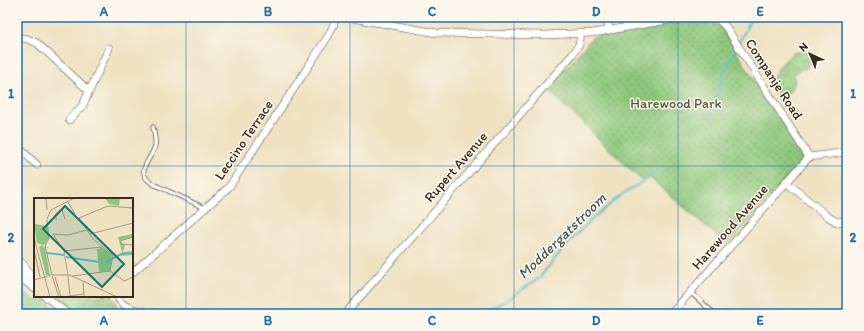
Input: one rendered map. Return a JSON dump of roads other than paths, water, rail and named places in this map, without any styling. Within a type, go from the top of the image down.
[{"type":"street","name":"Leccino Terrace","points":[[133,272],[229,187],[329,35],[334,24],[334,17]]},
{"type":"street","points":[[346,17],[450,34],[581,34],[686,17]]},
{"type":"street","points":[[390,25],[394,17]]},
{"type":"street","points":[[607,17],[609,30]]},
{"type":"street","name":"Companje Road","points":[[716,17],[726,27],[808,157]]},
{"type":"street","name":"Rupert Avenue","points":[[346,314],[572,55],[579,45],[581,34]]},
{"type":"street","points":[[17,39],[25,38],[37,43],[89,91]]},
{"type":"street","points":[[69,120],[83,105],[109,48]]},
{"type":"street","points":[[17,146],[37,165]]},
{"type":"street","points":[[808,157],[847,152]]},
{"type":"street","name":"Harewood Avenue","points":[[671,314],[808,157]]},
{"type":"street","points":[[786,182],[827,216],[838,222],[847,220]]},
{"type":"street","points":[[17,259],[24,265],[32,281]]},
{"type":"street","points":[[17,266],[32,281]]},
{"type":"street","points":[[17,275],[32,281]]},
{"type":"street","points":[[46,297],[68,314]]},
{"type":"street","points":[[118,297],[121,303],[126,306],[161,314]]},
{"type":"lane","points":[[153,127],[155,143],[144,168],[144,176],[153,184],[206,208]]},
{"type":"lane","points":[[690,292],[715,314]]},
{"type":"waterway","points":[[711,116],[725,71],[752,17]]},
{"type":"waterway","points":[[763,105],[768,98]]},
{"type":"waterway","name":"Moddergatstroom","points":[[480,314],[506,301],[539,278],[563,249],[593,218],[620,196],[658,172]]},
{"type":"park label","name":"Harewood Park","points":[[676,103]]}]
